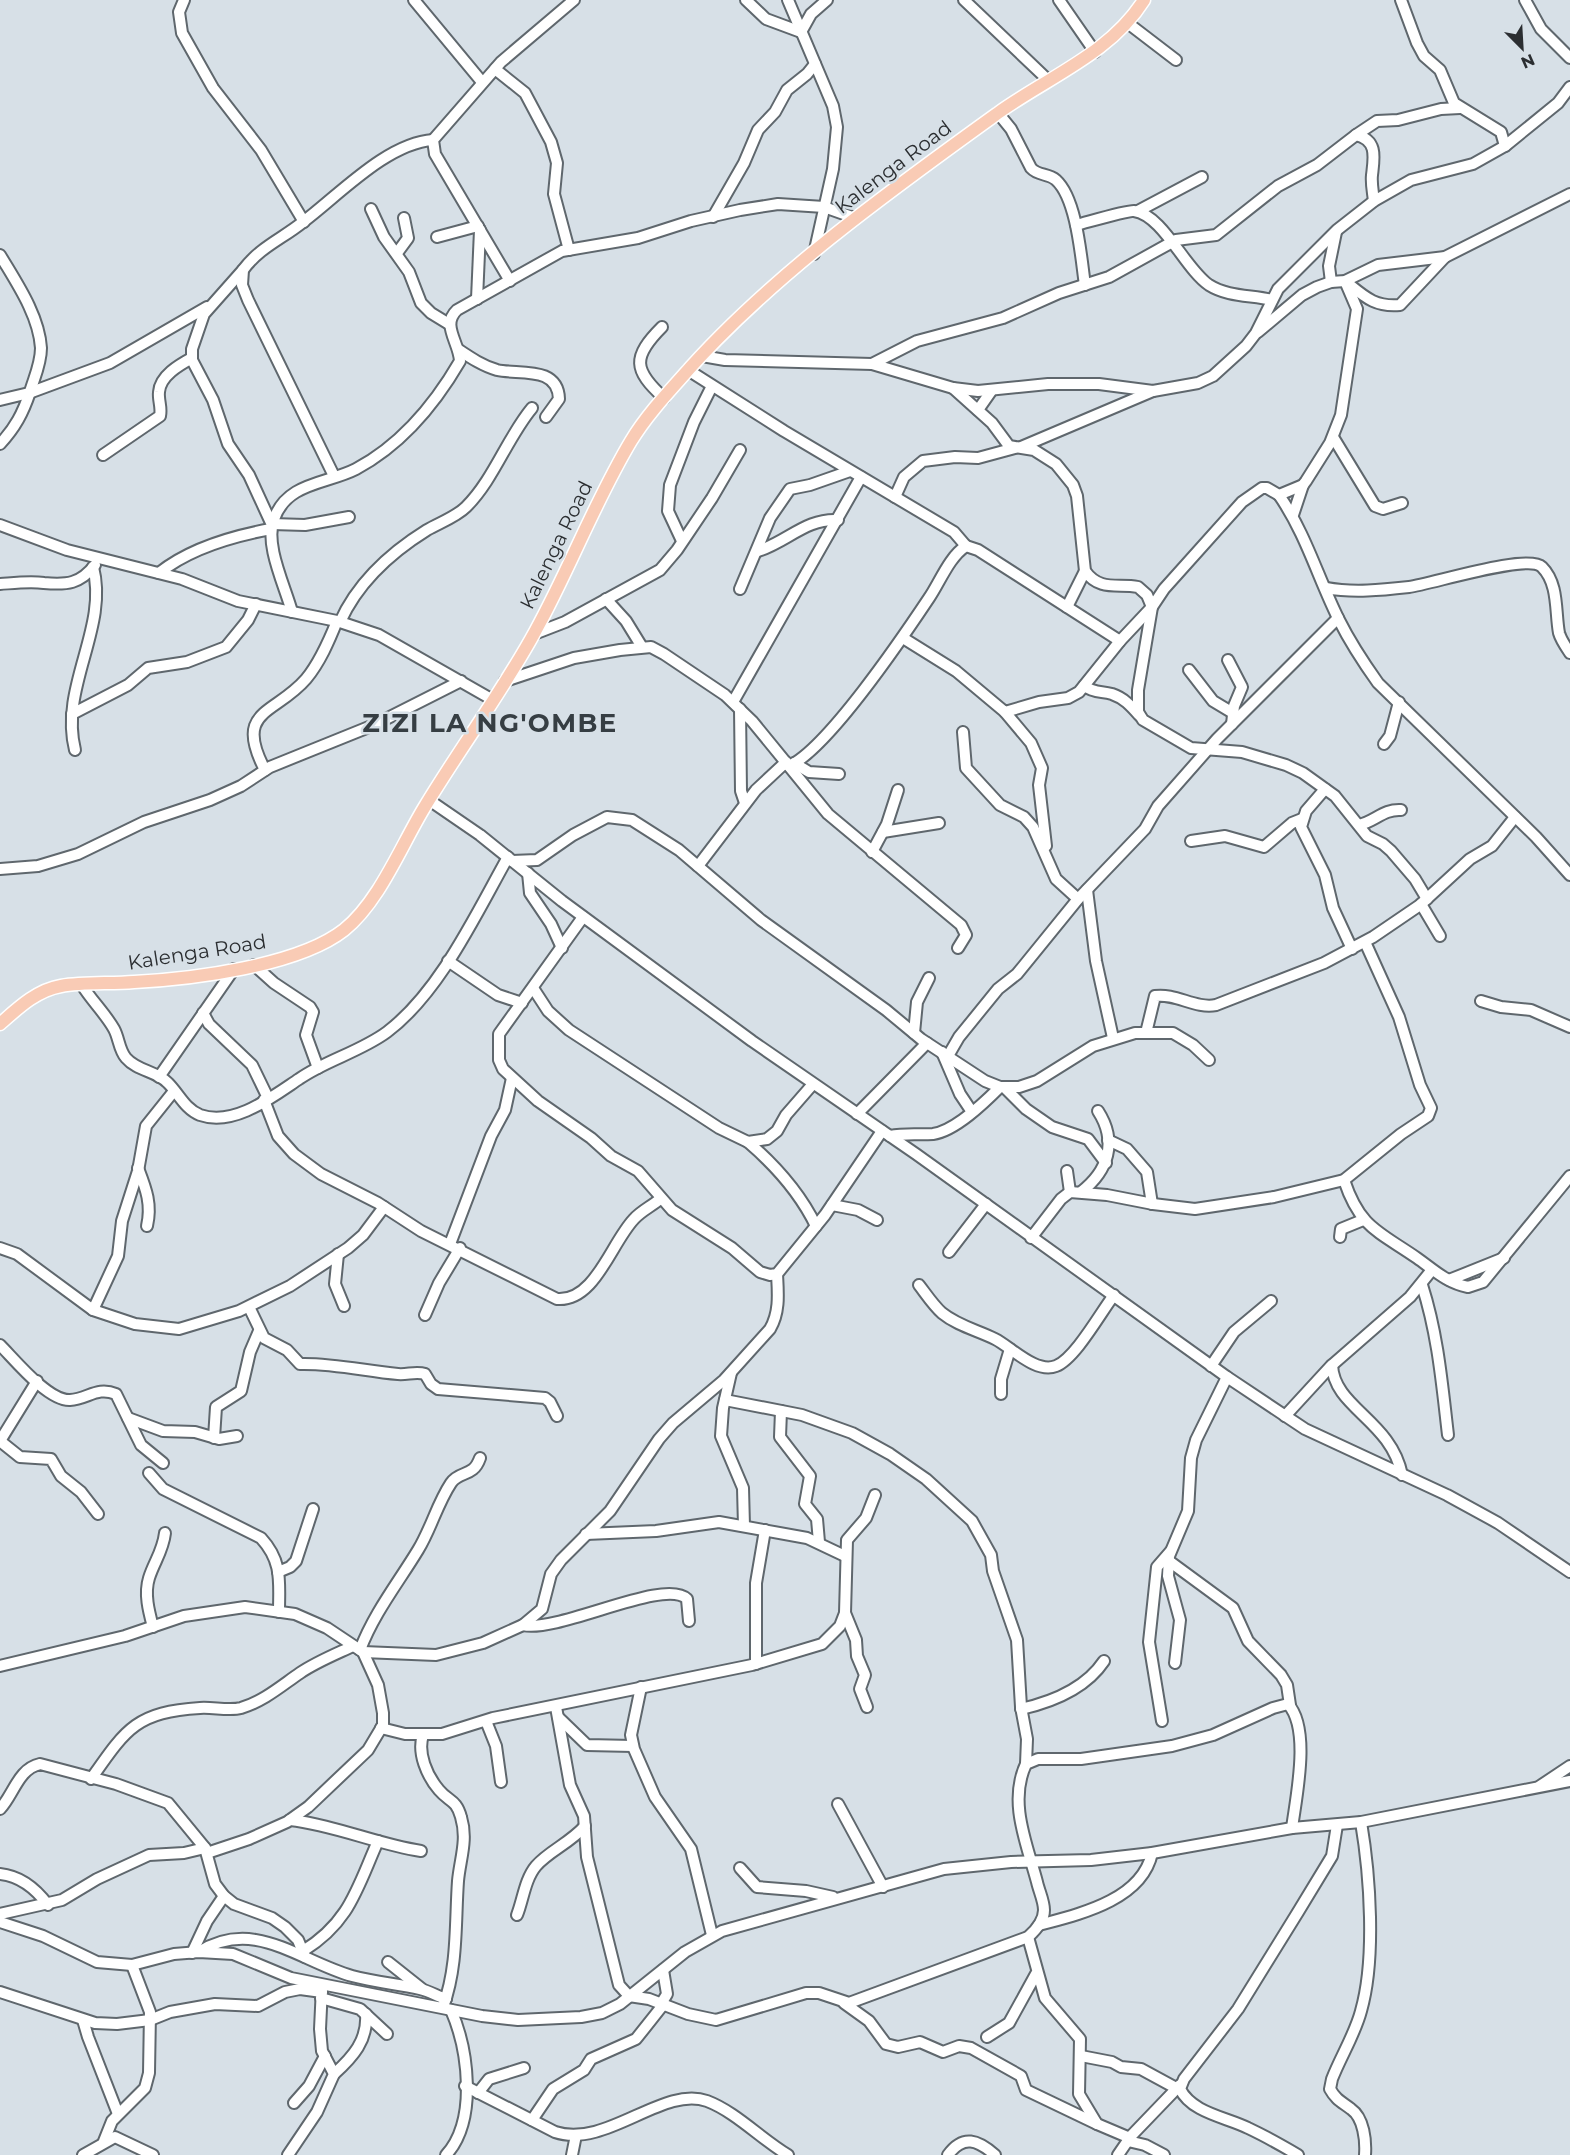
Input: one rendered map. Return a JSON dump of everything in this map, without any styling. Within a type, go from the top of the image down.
[{"type":"main road","name":"Kalenga Road","points":[[0,1024],[39,994],[60,986],[157,981],[234,969],[306,949],[343,931],[372,898],[429,800],[534,634],[613,474],[645,420],[688,370],[765,294],[855,218],[998,113],[1095,52],[1129,24],[1144,0]]},
{"type":"street","points":[[184,0],[179,12],[182,33],[213,88],[261,150],[304,222]]},
{"type":"street","points":[[414,0],[482,82]]},
{"type":"street","points":[[272,526],[249,475],[228,444],[213,400],[194,368],[192,358],[197,328],[210,306],[253,256],[304,222],[378,164],[412,144],[433,140],[495,69],[574,0]]},
{"type":"street","points":[[746,0],[766,20],[801,32]]},
{"type":"street","points":[[788,0],[833,106],[837,127],[838,145],[814,254]]},
{"type":"street","points":[[801,32],[811,14],[827,0]]},
{"type":"street","points":[[964,0],[1048,80]]},
{"type":"street","points":[[1059,0],[1095,52]]},
{"type":"street","points":[[1401,0],[1424,56],[1437,65],[1460,108],[1501,132],[1505,146]]},
{"type":"street","points":[[1525,0],[1541,29],[1570,58]]},
{"type":"street","points":[[1129,24],[1176,60]]},
{"type":"street","points":[[713,217],[744,163],[758,130],[775,112],[788,90],[807,75],[815,64]]},
{"type":"street","points":[[495,69],[525,93],[551,142],[557,164],[554,194],[569,250]]},
{"type":"street","points":[[1256,333],[1272,300],[1298,268],[1337,230],[1374,201],[1411,180],[1473,164],[1505,146],[1558,103],[1570,87]]},
{"type":"street","points":[[872,364],[917,341],[1003,318],[1109,277],[1173,241],[1209,237],[1223,232],[1278,186],[1317,165],[1377,121],[1398,120],[1441,109],[1460,108]]},
{"type":"street","points":[[998,113],[1011,129],[1030,168],[1054,178],[1060,185],[1076,225],[1085,285]]},
{"type":"street","points":[[1356,135],[1366,139],[1374,150],[1374,201]]},
{"type":"street","points":[[433,140],[435,154],[510,281]]},
{"type":"street","points":[[1138,212],[1202,177]]},
{"type":"street","points":[[896,497],[903,477],[923,461],[956,457],[978,458],[1018,447],[1153,391],[1186,386],[1213,376],[1256,333],[1302,295],[1331,282],[1345,281],[1378,265],[1445,257],[1570,195]]},
{"type":"street","points":[[292,612],[271,540],[272,526],[282,503],[293,493],[357,468],[419,420],[460,361],[459,350],[449,324],[451,316],[458,310],[553,255],[638,238],[692,221],[778,204],[824,207],[855,218]]},
{"type":"street","points":[[371,210],[384,237],[409,272],[421,303],[431,314],[449,324]]},
{"type":"street","points":[[1076,225],[1127,211],[1138,212],[1167,233],[1190,265],[1211,286],[1234,294],[1272,300]]},
{"type":"street","points":[[397,254],[407,241],[404,218]]},
{"type":"street","points":[[437,237],[479,228]]},
{"type":"street","points":[[477,299],[479,228]]},
{"type":"street","points":[[1331,282],[1330,256],[1337,230]]},
{"type":"street","points":[[0,255],[39,333],[39,366],[15,427],[0,444]]},
{"type":"street","points":[[1345,281],[1370,302],[1383,306],[1400,305],[1445,257]]},
{"type":"street","points":[[243,270],[242,285],[248,300],[334,476]]},
{"type":"street","points":[[1293,515],[1303,485],[1333,437],[1341,415],[1356,326],[1354,298],[1345,281]]},
{"type":"street","points":[[0,400],[29,393],[110,363],[173,324],[210,306]]},
{"type":"street","points":[[662,327],[643,349],[639,367],[650,386],[664,398]]},
{"type":"street","points":[[459,350],[487,367],[500,371],[536,372],[551,381],[557,387],[559,399],[546,417]]},
{"type":"street","points":[[702,356],[725,360],[872,364],[953,388],[992,390],[1048,384],[1099,384],[1153,391]]},
{"type":"street","points":[[103,455],[160,416],[158,394],[160,385],[171,372],[192,358]]},
{"type":"street","points":[[688,370],[850,471],[954,532],[966,546],[978,550],[1120,640]]},
{"type":"street","points":[[682,541],[668,511],[670,485],[694,422],[712,386]]},
{"type":"street","points":[[953,388],[1018,447],[1044,454],[1073,485],[1078,504],[1085,571],[1092,580],[1109,587],[1138,587],[1147,595],[1152,608],[1138,690],[1140,716]]},
{"type":"street","points":[[978,410],[992,390]]},
{"type":"street","points":[[265,770],[255,748],[253,737],[258,720],[266,709],[307,678],[366,578],[420,535],[466,508],[484,485],[517,426],[532,408]]},
{"type":"street","points":[[1333,437],[1376,506],[1383,509],[1402,503]]},
{"type":"street","points":[[534,634],[565,622],[660,570],[718,489],[740,450]]},
{"type":"street","points":[[740,589],[770,518],[790,489],[810,485],[850,471]]},
{"type":"street","points":[[745,803],[741,791],[736,706],[861,477]]},
{"type":"street","points":[[1279,495],[1303,485]]},
{"type":"street","points":[[1005,712],[1039,702],[1068,698],[1079,692],[1120,640],[1152,608],[1164,589],[1242,502],[1262,488],[1267,488],[1279,495],[1293,515],[1309,544],[1338,618],[1357,653],[1378,682],[1515,817],[1570,875]]},
{"type":"street","points":[[159,573],[171,564],[210,546],[272,526],[305,525],[350,517]]},
{"type":"street","points":[[758,550],[778,543],[812,522],[838,520]]},
{"type":"street","points":[[0,525],[67,550],[159,573],[255,604],[339,622],[379,635],[493,700]]},
{"type":"street","points":[[698,866],[766,779],[808,754],[821,740],[903,638],[942,577],[966,546]]},
{"type":"street","points":[[0,584],[43,583],[65,586],[78,582],[102,558]]},
{"type":"street","points":[[1326,588],[1350,591],[1412,586],[1513,564],[1534,562],[1542,567],[1548,577],[1556,602],[1560,634],[1570,653]]},
{"type":"street","points":[[75,750],[72,714],[95,609],[97,591],[93,567]]},
{"type":"street","points":[[1067,607],[1085,571]]},
{"type":"street","points":[[606,599],[626,621],[642,647]]},
{"type":"street","points":[[72,714],[128,686],[147,668],[187,662],[226,647],[248,621],[255,604]]},
{"type":"street","points":[[945,1054],[998,989],[1026,964],[1078,899],[1144,829],[1158,806],[1208,750],[1232,718],[1338,618]]},
{"type":"street","points":[[903,638],[948,665],[1005,712],[1031,743],[1042,768],[1039,782],[1046,839],[1044,854]]},
{"type":"street","points":[[505,681],[574,658],[642,647],[651,648],[671,658],[736,706],[790,764],[828,814],[961,925],[966,935],[958,948]]},
{"type":"street","points":[[1228,660],[1242,687],[1232,718]]},
{"type":"street","points":[[1189,670],[1213,701],[1232,718]]},
{"type":"street","points":[[0,869],[38,866],[78,854],[144,822],[210,800],[242,786],[265,770],[310,749],[374,725],[461,681]]},
{"type":"street","points":[[1084,686],[1097,693],[1108,693],[1122,699],[1143,720],[1182,744],[1198,750],[1242,752],[1286,765],[1325,789],[1341,802],[1367,836],[1383,844],[1415,879],[1440,936]]},
{"type":"street","points":[[1384,744],[1390,736],[1399,702]]},
{"type":"street","points":[[963,732],[966,768],[1000,805],[1024,817],[1038,836],[1056,879],[1078,899]]},
{"type":"street","points":[[790,764],[809,772],[839,774]]},
{"type":"street","points":[[1325,789],[1315,798],[1302,819],[1301,827],[1325,875],[1333,908],[1352,949]]},
{"type":"street","points":[[872,852],[883,832],[898,790]]},
{"type":"street","points":[[429,800],[510,859],[583,917],[813,1084],[886,1133],[1227,1377],[1305,1429],[1447,1495],[1568,1566]]},
{"type":"street","points":[[1359,825],[1385,811],[1401,810]]},
{"type":"street","points":[[510,859],[537,860],[607,817],[620,817],[649,829],[698,866],[761,920],[886,1010],[927,1043],[985,1081],[1002,1087],[1019,1087],[1037,1081],[1094,1046],[1113,1038],[1146,1033],[1173,1033],[1193,1045],[1209,1060]]},
{"type":"street","points":[[1146,1033],[1155,996],[1178,998],[1200,1006],[1216,1005],[1365,942],[1424,902],[1470,859],[1492,846],[1515,817]]},
{"type":"street","points":[[1191,841],[1225,836],[1264,847],[1292,824],[1302,819]]},
{"type":"street","points":[[883,832],[939,823]]},
{"type":"street","points":[[82,985],[113,1027],[125,1057],[133,1065],[159,1077],[189,1108],[209,1117],[224,1118],[266,1099],[318,1068],[387,1032],[420,999],[448,962],[510,859]]},
{"type":"street","points":[[528,873],[530,893],[551,924],[562,948]]},
{"type":"street","points":[[1087,890],[1092,912],[1096,961],[1113,1038]]},
{"type":"street","points":[[583,917],[500,1034],[497,1046],[499,1060],[512,1078],[557,1116],[591,1138],[611,1156],[638,1171],[660,1199],[672,1210],[732,1248],[760,1272],[770,1275],[777,1274]]},
{"type":"street","points":[[1076,1192],[1195,1209],[1241,1203],[1344,1180],[1401,1134],[1428,1116],[1431,1108],[1420,1085],[1399,1017],[1365,942]]},
{"type":"street","points":[[448,962],[498,995],[522,1003]]},
{"type":"street","points":[[254,965],[274,983],[310,1007],[312,1012],[306,1035],[318,1068]]},
{"type":"street","points":[[159,1077],[234,969]]},
{"type":"street","points":[[914,1033],[917,1002],[929,978]]},
{"type":"street","points":[[533,988],[548,1011],[569,1030],[710,1122],[748,1142],[775,1166],[800,1197],[816,1226]]},
{"type":"street","points":[[1481,1001],[1501,1007],[1531,1010],[1570,1027]]},
{"type":"street","points":[[204,1013],[209,1024],[252,1065],[278,1136],[294,1154],[321,1174],[384,1207],[421,1231],[557,1299],[566,1299],[587,1289],[633,1219],[660,1199]]},
{"type":"street","points":[[857,1114],[927,1043]]},
{"type":"street","points":[[945,1054],[960,1094],[972,1112]]},
{"type":"street","points":[[425,1315],[455,1246],[491,1136],[505,1110],[512,1078]]},
{"type":"street","points":[[748,1142],[767,1139],[777,1131],[786,1115],[813,1084]]},
{"type":"street","points":[[886,1133],[935,1133],[972,1112],[1002,1087]]},
{"type":"street","points":[[1002,1087],[1026,1110],[1052,1127],[1088,1139],[1106,1163]]},
{"type":"street","points":[[93,1310],[114,1269],[122,1221],[138,1168],[146,1126],[174,1091]]},
{"type":"street","points":[[1031,1238],[1061,1199],[1076,1192],[1098,1176],[1106,1163],[1108,1140],[1106,1125],[1098,1111]]},
{"type":"street","points":[[91,1779],[116,1742],[133,1725],[159,1714],[182,1709],[239,1708],[273,1693],[308,1668],[359,1649],[436,1655],[483,1644],[523,1625],[542,1609],[551,1574],[561,1560],[610,1511],[666,1431],[732,1372],[760,1343],[776,1320],[777,1274],[886,1133]]},
{"type":"street","points":[[1108,1140],[1128,1149],[1147,1172],[1152,1204]]},
{"type":"street","points":[[138,1168],[150,1206],[147,1226]]},
{"type":"street","points":[[1067,1171],[1076,1192]]},
{"type":"street","points":[[1344,1180],[1351,1201],[1363,1220],[1431,1271],[1468,1287],[1478,1285],[1504,1258],[1570,1176]]},
{"type":"street","points":[[832,1204],[858,1210],[878,1220]]},
{"type":"street","points":[[949,1252],[986,1204]]},
{"type":"street","points":[[0,1248],[17,1254],[93,1310],[135,1324],[179,1329],[249,1307],[290,1286],[363,1235],[384,1207]]},
{"type":"street","points":[[1340,1236],[1341,1229],[1363,1220]]},
{"type":"street","points":[[338,1254],[335,1284],[344,1306]]},
{"type":"street","points":[[1449,1280],[1504,1258]]},
{"type":"street","points":[[1285,1416],[1332,1365],[1422,1285],[1431,1271]]},
{"type":"street","points":[[919,1284],[942,1313],[957,1323],[994,1338],[1039,1364],[1055,1366],[1070,1355],[1114,1295]]},
{"type":"street","points":[[1422,1285],[1431,1313],[1441,1364],[1448,1435]]},
{"type":"street","points":[[1211,1366],[1234,1332],[1271,1301]]},
{"type":"street","points":[[249,1307],[259,1331],[271,1344],[288,1350],[300,1364],[354,1366],[400,1374],[419,1372],[425,1374],[431,1384],[438,1389],[545,1398],[550,1402],[557,1416]]},
{"type":"street","points":[[214,1438],[216,1407],[241,1390],[250,1352],[259,1331]]},
{"type":"street","points":[[0,1345],[37,1382],[57,1397],[69,1401],[97,1391],[116,1394],[141,1445],[163,1463]]},
{"type":"street","points":[[1001,1394],[1001,1379],[1010,1349]]},
{"type":"street","points":[[1332,1365],[1337,1387],[1383,1433],[1392,1446],[1401,1475]]},
{"type":"street","points":[[732,1372],[725,1400],[721,1441],[743,1488],[744,1526]]},
{"type":"street","points":[[1175,1663],[1180,1620],[1168,1582],[1169,1557],[1188,1511],[1191,1458],[1196,1440],[1227,1377]]},
{"type":"street","points":[[37,1382],[0,1441],[20,1457],[51,1460],[64,1480],[78,1488],[98,1514]]},
{"type":"street","points":[[725,1400],[833,1424],[876,1445],[926,1479],[972,1521],[991,1555],[993,1571],[1017,1640],[1022,1709],[1027,1739],[1026,1764],[1018,1795],[1019,1815],[1044,1909],[1039,1925],[1028,1937],[844,2003]]},
{"type":"street","points":[[781,1411],[780,1437],[810,1476],[805,1504],[817,1519],[819,1542]]},
{"type":"street","points":[[128,1418],[163,1431],[195,1432],[214,1438],[237,1437]]},
{"type":"street","points":[[359,1649],[374,1619],[423,1542],[451,1482],[471,1472],[477,1466],[480,1458]]},
{"type":"street","points":[[149,1473],[163,1489],[261,1538],[273,1551],[278,1572],[279,1612]]},
{"type":"street","points":[[381,1728],[423,1735],[442,1734],[486,1720],[557,1712],[641,1688],[756,1664],[822,1644],[840,1626],[845,1613],[847,1540],[866,1518],[874,1495]]},
{"type":"street","points":[[278,1572],[290,1568],[296,1561],[313,1509]]},
{"type":"street","points":[[586,1534],[656,1531],[719,1522],[819,1542],[845,1556]]},
{"type":"street","points":[[756,1664],[756,1583],[765,1530]]},
{"type":"street","points":[[153,1627],[148,1608],[147,1586],[161,1552],[165,1533]]},
{"type":"street","points":[[1169,1557],[1233,1608],[1248,1641],[1284,1680],[1299,1736],[1301,1761],[1293,1828]]},
{"type":"street","points":[[1162,1721],[1155,1690],[1150,1626],[1156,1600],[1157,1567],[1169,1557]]},
{"type":"street","points":[[523,1625],[533,1627],[549,1625],[645,1597],[675,1593],[687,1599],[689,1621]]},
{"type":"street","points":[[0,1666],[82,1647],[184,1616],[212,1610],[245,1607],[295,1614],[327,1628],[359,1649],[378,1685],[383,1713],[381,1728],[368,1750],[290,1820],[249,1839],[206,1850],[184,1854],[149,1855],[134,1860],[62,1900],[0,1914]]},
{"type":"street","points":[[845,1613],[856,1640],[857,1656],[864,1670],[860,1689],[867,1707]]},
{"type":"street","points":[[1022,1709],[1077,1687],[1096,1673],[1104,1661]]},
{"type":"street","points":[[641,1688],[631,1735],[633,1746],[655,1797],[691,1849],[712,1935]]},
{"type":"street","points":[[1026,1764],[1038,1759],[1081,1759],[1172,1746],[1213,1735],[1283,1704],[1290,1705]]},
{"type":"street","points":[[557,1712],[587,1744],[633,1746]]},
{"type":"street","points":[[557,1712],[570,1785],[584,1816],[587,1857],[601,1905],[616,1977],[623,1992],[629,1996],[649,1998],[716,2020],[806,1993],[819,1993],[844,2003],[869,2021],[886,2044],[898,2047],[920,2042],[943,2052],[958,2046],[971,2048],[1021,2076],[1026,2090],[1164,2155]]},
{"type":"street","points":[[486,1720],[496,1746],[501,1782]]},
{"type":"street","points":[[423,1735],[420,1749],[426,1767],[438,1790],[456,1804],[463,1830],[464,1853],[458,1882],[453,1973],[446,2005]]},
{"type":"street","points":[[0,1809],[23,1773],[32,1766],[48,1766],[116,1784],[168,1803],[206,1850],[215,1884],[224,1896],[234,1904],[272,1918],[285,1927],[298,1940],[304,1954]]},
{"type":"street","points":[[1535,1790],[1570,1766]]},
{"type":"street","points":[[0,1992],[83,2020],[117,2024],[150,2020],[170,2012],[206,2005],[263,2005],[278,1995],[300,1989],[446,2005],[508,2019],[581,2016],[602,2013],[629,1996],[691,1947],[712,1935],[836,1898],[954,1867],[1090,1860],[1152,1853],[1293,1828],[1361,1822],[1535,1790],[1570,1781]]},
{"type":"street","points":[[838,1804],[884,1887]]},
{"type":"street","points":[[290,1820],[320,1823],[378,1841],[421,1851]]},
{"type":"street","points":[[1361,1822],[1368,1870],[1369,1954],[1362,2008],[1332,2079],[1330,2089],[1340,2103],[1357,2114],[1364,2135],[1365,2155]]},
{"type":"street","points":[[1118,2155],[1129,2139],[1150,2119],[1178,2086],[1238,2009],[1332,1856],[1337,1825]]},
{"type":"street","points":[[517,1916],[532,1871],[540,1862],[568,1843],[585,1826]]},
{"type":"street","points":[[304,1954],[350,1908],[378,1841]]},
{"type":"street","points":[[1039,1925],[1081,1914],[1113,1899],[1141,1879],[1150,1865],[1152,1853]]},
{"type":"street","points":[[740,1868],[757,1887],[806,1891],[836,1898]]},
{"type":"street","points":[[0,1874],[16,1878],[31,1886],[48,1905]]},
{"type":"street","points":[[196,1952],[207,1921],[224,1896]]},
{"type":"street","points":[[0,1922],[43,1936],[97,1962],[132,1965],[196,1952],[226,1940],[245,1938],[304,1954],[350,1976],[422,1989]]},
{"type":"street","points":[[1028,1937],[1036,1974],[1048,2004],[1079,2036],[1081,2056],[1079,2094],[1097,2124]]},
{"type":"street","points":[[196,1952],[233,1954],[322,1991],[366,2014],[387,2034]]},
{"type":"street","points":[[388,1962],[446,2005],[464,2045],[464,2120],[446,2155]]},
{"type":"street","points":[[104,2141],[107,2130],[118,2114],[145,2088],[149,2073],[150,2012],[132,1965]]},
{"type":"street","points":[[532,2120],[553,2089],[584,2070],[591,2059],[636,2039],[667,1994],[663,1970]]},
{"type":"street","points":[[987,2037],[1009,2023],[1036,1974]]},
{"type":"street","points":[[322,1991],[320,2029],[324,2056],[334,2074]]},
{"type":"street","points":[[288,2155],[316,2112],[334,2074],[346,2063],[367,2031],[366,2014]]},
{"type":"street","points":[[83,2020],[118,2114]]},
{"type":"street","points":[[294,2103],[309,2086],[324,2056]]},
{"type":"street","points":[[1081,2056],[1106,2061],[1124,2068],[1141,2069],[1178,2086],[1191,2103],[1245,2126],[1298,2155]]},
{"type":"street","points":[[477,2093],[495,2076],[524,2068]]},
{"type":"street","points":[[465,2086],[562,2134],[603,2129],[672,2102],[696,2100],[713,2104],[788,2155]]},
{"type":"street","points":[[572,2155],[576,2134]]},
{"type":"street","points":[[82,2155],[104,2141],[119,2137],[153,2155]]},
{"type":"street","points":[[948,2155],[960,2143],[975,2140],[995,2155]]},
{"type":"district","name":"ZIZI LA NG'OMBE","points":[[490,723]]}]
